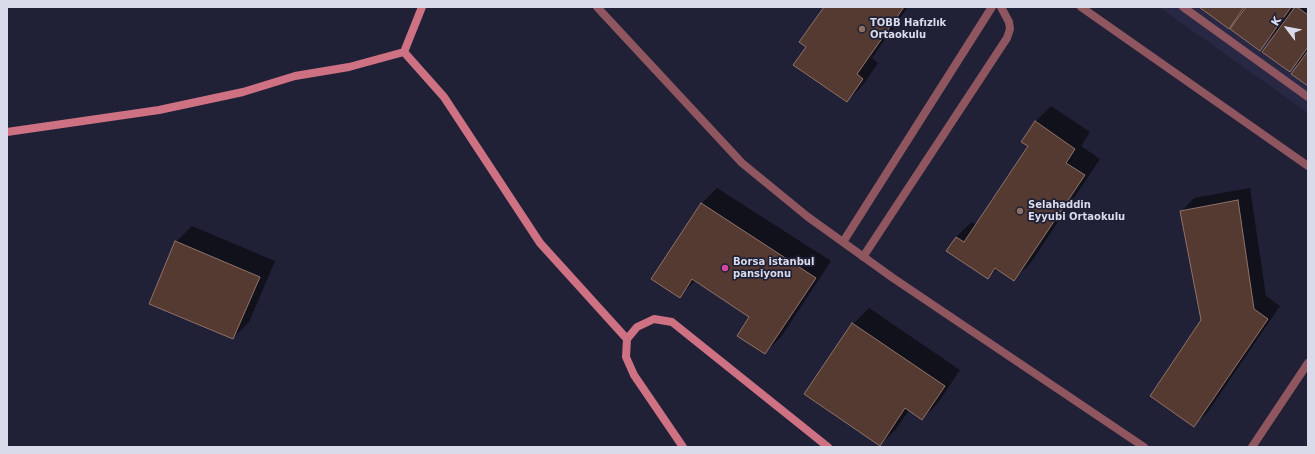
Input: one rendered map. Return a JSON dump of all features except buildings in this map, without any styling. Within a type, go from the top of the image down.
[{"type":"street","points":[[404,52],[422,7]]},
{"type":"street","points":[[597,7],[742,163],[808,217],[863,257],[1144,447]]},
{"type":"street","points":[[843,242],[992,7]]},
{"type":"street","points":[[863,257],[1007,38],[1010,30],[1009,22],[1001,7]]},
{"type":"street","points":[[1081,7],[1308,166]]},
{"type":"street","points":[[1183,7],[1308,97]]},
{"type":"street","points":[[7,132],[159,110],[243,92],[295,76],[349,67],[404,52]]},
{"type":"street","points":[[404,52],[444,97],[540,243],[627,339]]},
{"type":"street","points":[[683,447],[634,375],[626,357],[627,339],[637,327],[654,319],[672,322],[828,447]]},
{"type":"street","points":[[1252,447],[1308,363]]},
{"type":"shaded area","points":[[1159,7],[1308,7],[1308,113]]},
{"type":"place","name":"TOBB Hafızlık Ortaokulu","points":[[862,29]]},
{"type":"place","name":"Selahaddin Eyyubi Ortaokulu","points":[[1020,211]]},
{"type":"place","name":"Borsa istanbul pansiyonu","points":[[725,268]]}]
